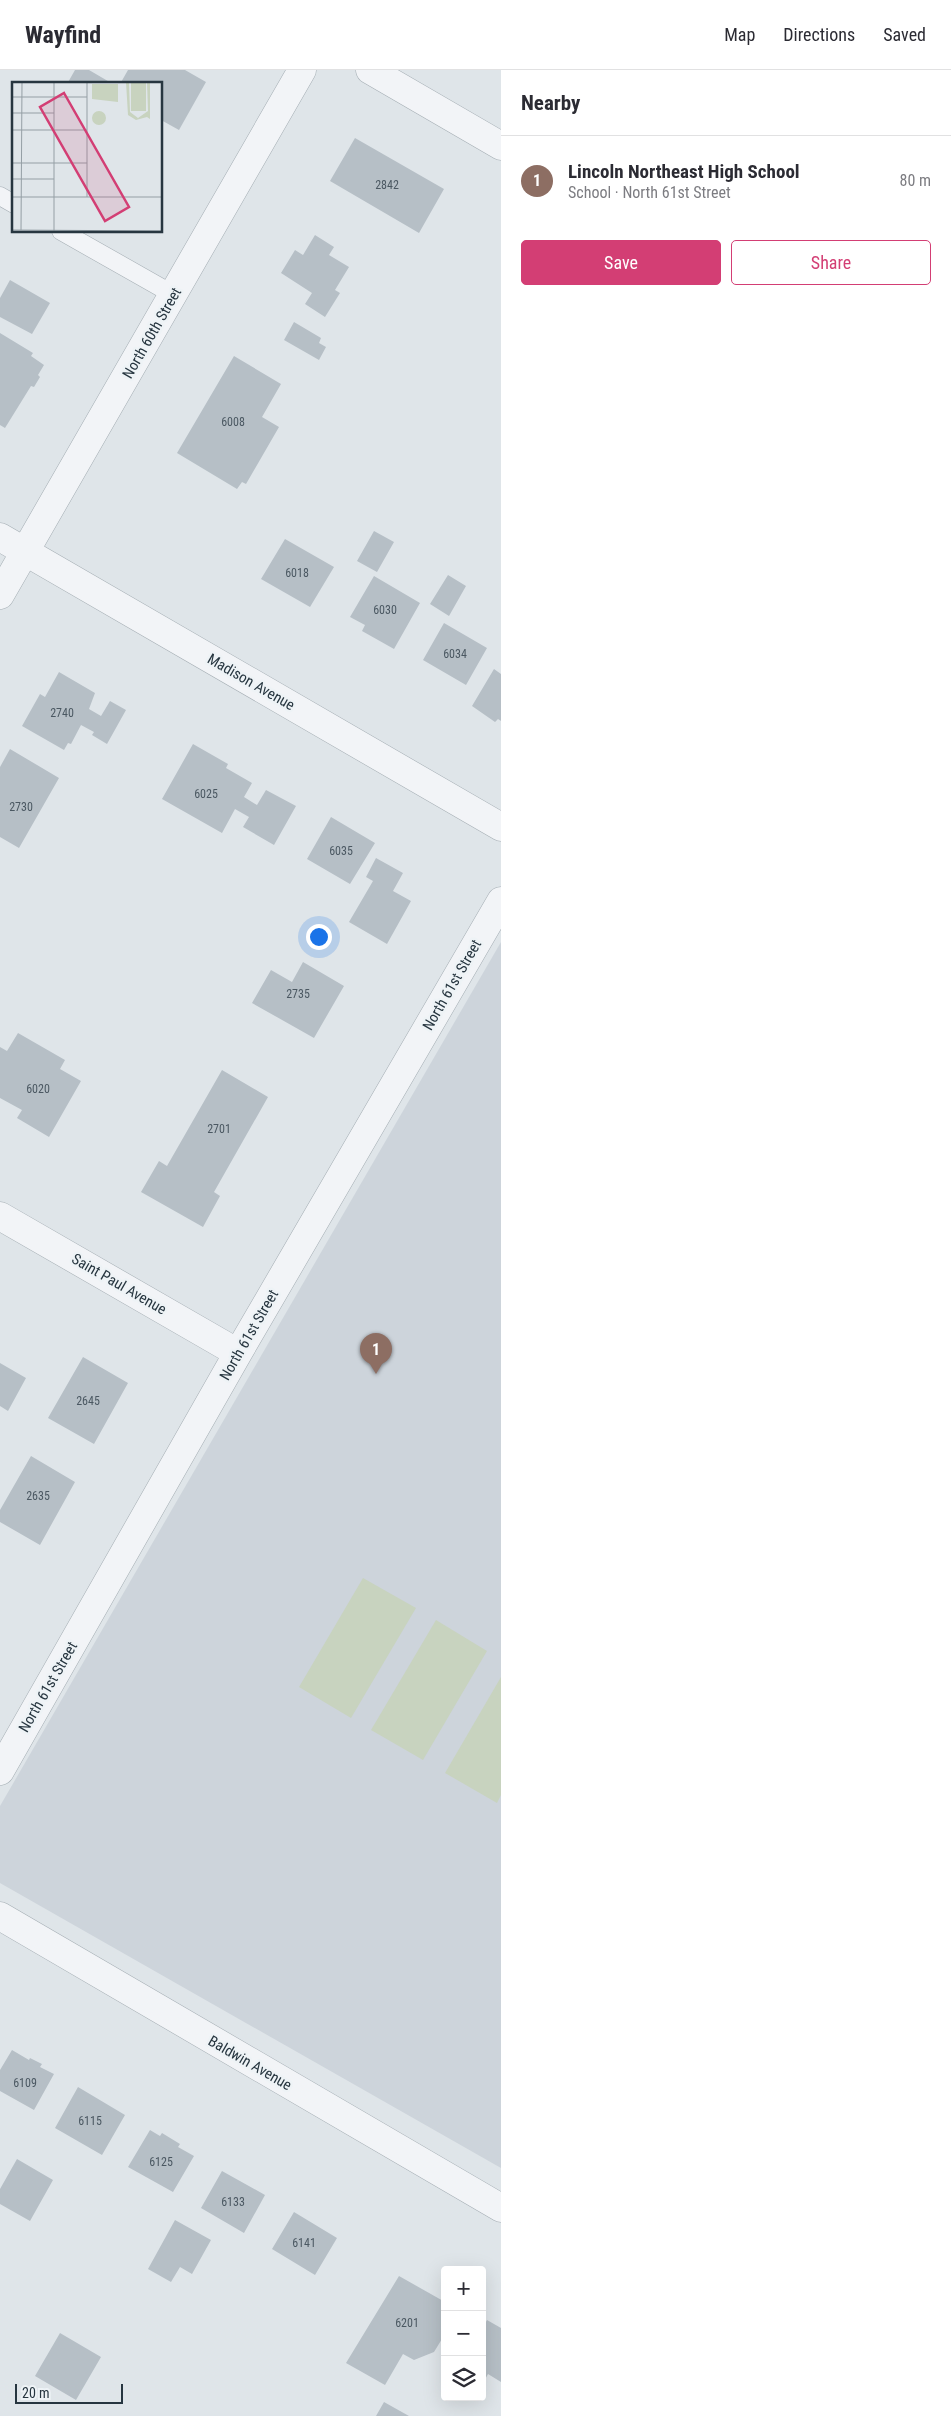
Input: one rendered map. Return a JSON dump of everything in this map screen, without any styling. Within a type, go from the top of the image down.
[{"type":"street","name":"North 60th Street","points":[[0,595],[302,70]]},
{"type":"street","points":[[370,70],[501,146]]},
{"type":"street","name":"Madison Avenue","points":[[0,537],[501,827]]},
{"type":"street","name":"North 61st Street","points":[[0,1771],[238,1353],[501,902]]},
{"type":"street","name":"Saint Paul Avenue","points":[[0,1216],[238,1353]]},
{"type":"street","name":"Baldwin Avenue","points":[[0,1916],[501,2208]]},
{"type":"lane","points":[[0,196],[12,203]]},
{"type":"lane","points":[[63,232],[174,295]]},
{"type":"shaded area","points":[[501,942],[501,2168],[0,1883],[0,1806]]},
{"type":"green space","points":[[363,1578],[416,1608],[351,1718],[299,1687]]},
{"type":"green space","points":[[436,1620],[487,1651],[423,1760],[371,1730]]},
{"type":"green space","points":[[501,1677],[501,1795],[497,1803],[445,1773]]},
{"type":"building","points":[[75,70],[89,70],[110,82],[68,82]]},
{"type":"building","points":[[128,70],[185,70],[206,82],[179,130],[162,121],[162,82],[121,82]]},
{"type":"building","points":[[355,138],[444,189],[419,233],[330,181]]},
{"type":"building","points":[[315,235],[334,247],[329,255],[349,267],[335,290],[340,293],[325,317],[305,304],[312,293],[281,273],[295,250],[303,255]]},
{"type":"building","points":[[10,280],[50,303],[32,334],[0,317],[0,298]]},
{"type":"building","points":[[294,322],[321,338],[319,343],[326,347],[319,360],[284,340]]},
{"type":"building","points":[[0,333],[33,353],[31,356],[44,365],[34,387],[31,386],[5,428],[0,425]]},
{"type":"building","points":[[234,356],[281,384],[262,417],[279,427],[246,484],[242,482],[237,489],[177,453]]},
{"type":"building","points":[[374,531],[394,542],[377,572],[357,561]]},
{"type":"building","points":[[285,539],[334,567],[310,607],[261,579]]},
{"type":"building","points":[[448,575],[466,586],[449,616],[430,604]]},
{"type":"building","points":[[374,576],[420,603],[394,649],[362,631],[365,625],[350,617]]},
{"type":"building","points":[[444,623],[487,648],[466,685],[423,660]]},
{"type":"building","points":[[494,669],[501,674],[501,721],[498,719],[495,722],[472,706]]},
{"type":"building","points":[[59,672],[95,693],[89,709],[101,716],[110,701],[126,710],[107,744],[92,735],[94,732],[81,725],[71,744],[68,743],[64,750],[22,726],[40,694],[45,697]]},
{"type":"building","points":[[193,744],[228,764],[226,768],[252,783],[244,797],[257,805],[266,790],[296,806],[274,845],[243,827],[249,817],[235,809],[222,833],[162,799]]},
{"type":"building","points":[[10,749],[59,778],[19,848],[0,837],[0,767]]},
{"type":"building","points":[[331,817],[375,843],[350,884],[307,859]]},
{"type":"building","points":[[376,858],[403,873],[393,891],[411,901],[387,944],[349,922],[373,881],[366,877]]},
{"type":"building","points":[[303,962],[344,986],[314,1038],[252,1003],[271,970],[292,982]]},
{"type":"building","points":[[18,1033],[65,1060],[60,1069],[81,1081],[49,1137],[17,1118],[22,1110],[0,1098],[0,1047],[7,1051]]},
{"type":"building","points":[[222,1070],[268,1097],[214,1192],[220,1196],[203,1227],[141,1192],[159,1161],[167,1166]]},
{"type":"building","points":[[83,1357],[128,1383],[94,1444],[48,1418]]},
{"type":"building","points":[[0,1363],[26,1378],[8,1411],[0,1406]]},
{"type":"building","points":[[31,1456],[75,1482],[40,1545],[0,1522],[0,1510]]},
{"type":"building","points":[[12,2050],[29,2060],[30,2058],[42,2064],[40,2067],[54,2074],[34,2110],[0,2091],[0,2070]]},
{"type":"building","points":[[78,2087],[125,2115],[102,2155],[55,2128]]},
{"type":"building","points":[[150,2130],[160,2136],[162,2133],[180,2144],[178,2147],[194,2156],[173,2192],[128,2167]]},
{"type":"building","points":[[17,2159],[53,2180],[30,2221],[0,2204],[0,2189]]},
{"type":"building","points":[[222,2171],[265,2195],[244,2233],[201,2208]]},
{"type":"building","points":[[294,2212],[337,2238],[315,2275],[272,2249]]},
{"type":"building","points":[[175,2220],[211,2240],[192,2274],[180,2267],[171,2282],[148,2269]]},
{"type":"building","points":[[399,2276],[441,2300],[441,2341],[434,2352],[414,2360],[403,2354],[385,2385],[346,2363]]},
{"type":"building","points":[[487,2320],[501,2328],[501,2382],[488,2374],[486,2378]]},
{"type":"building","points":[[60,2333],[101,2357],[76,2400],[35,2376]]},
{"type":"building","points":[[384,2402],[409,2416],[376,2416]]},
{"type":"place","name":"Lincoln Northeast High School","points":[[376,1374]]}]
